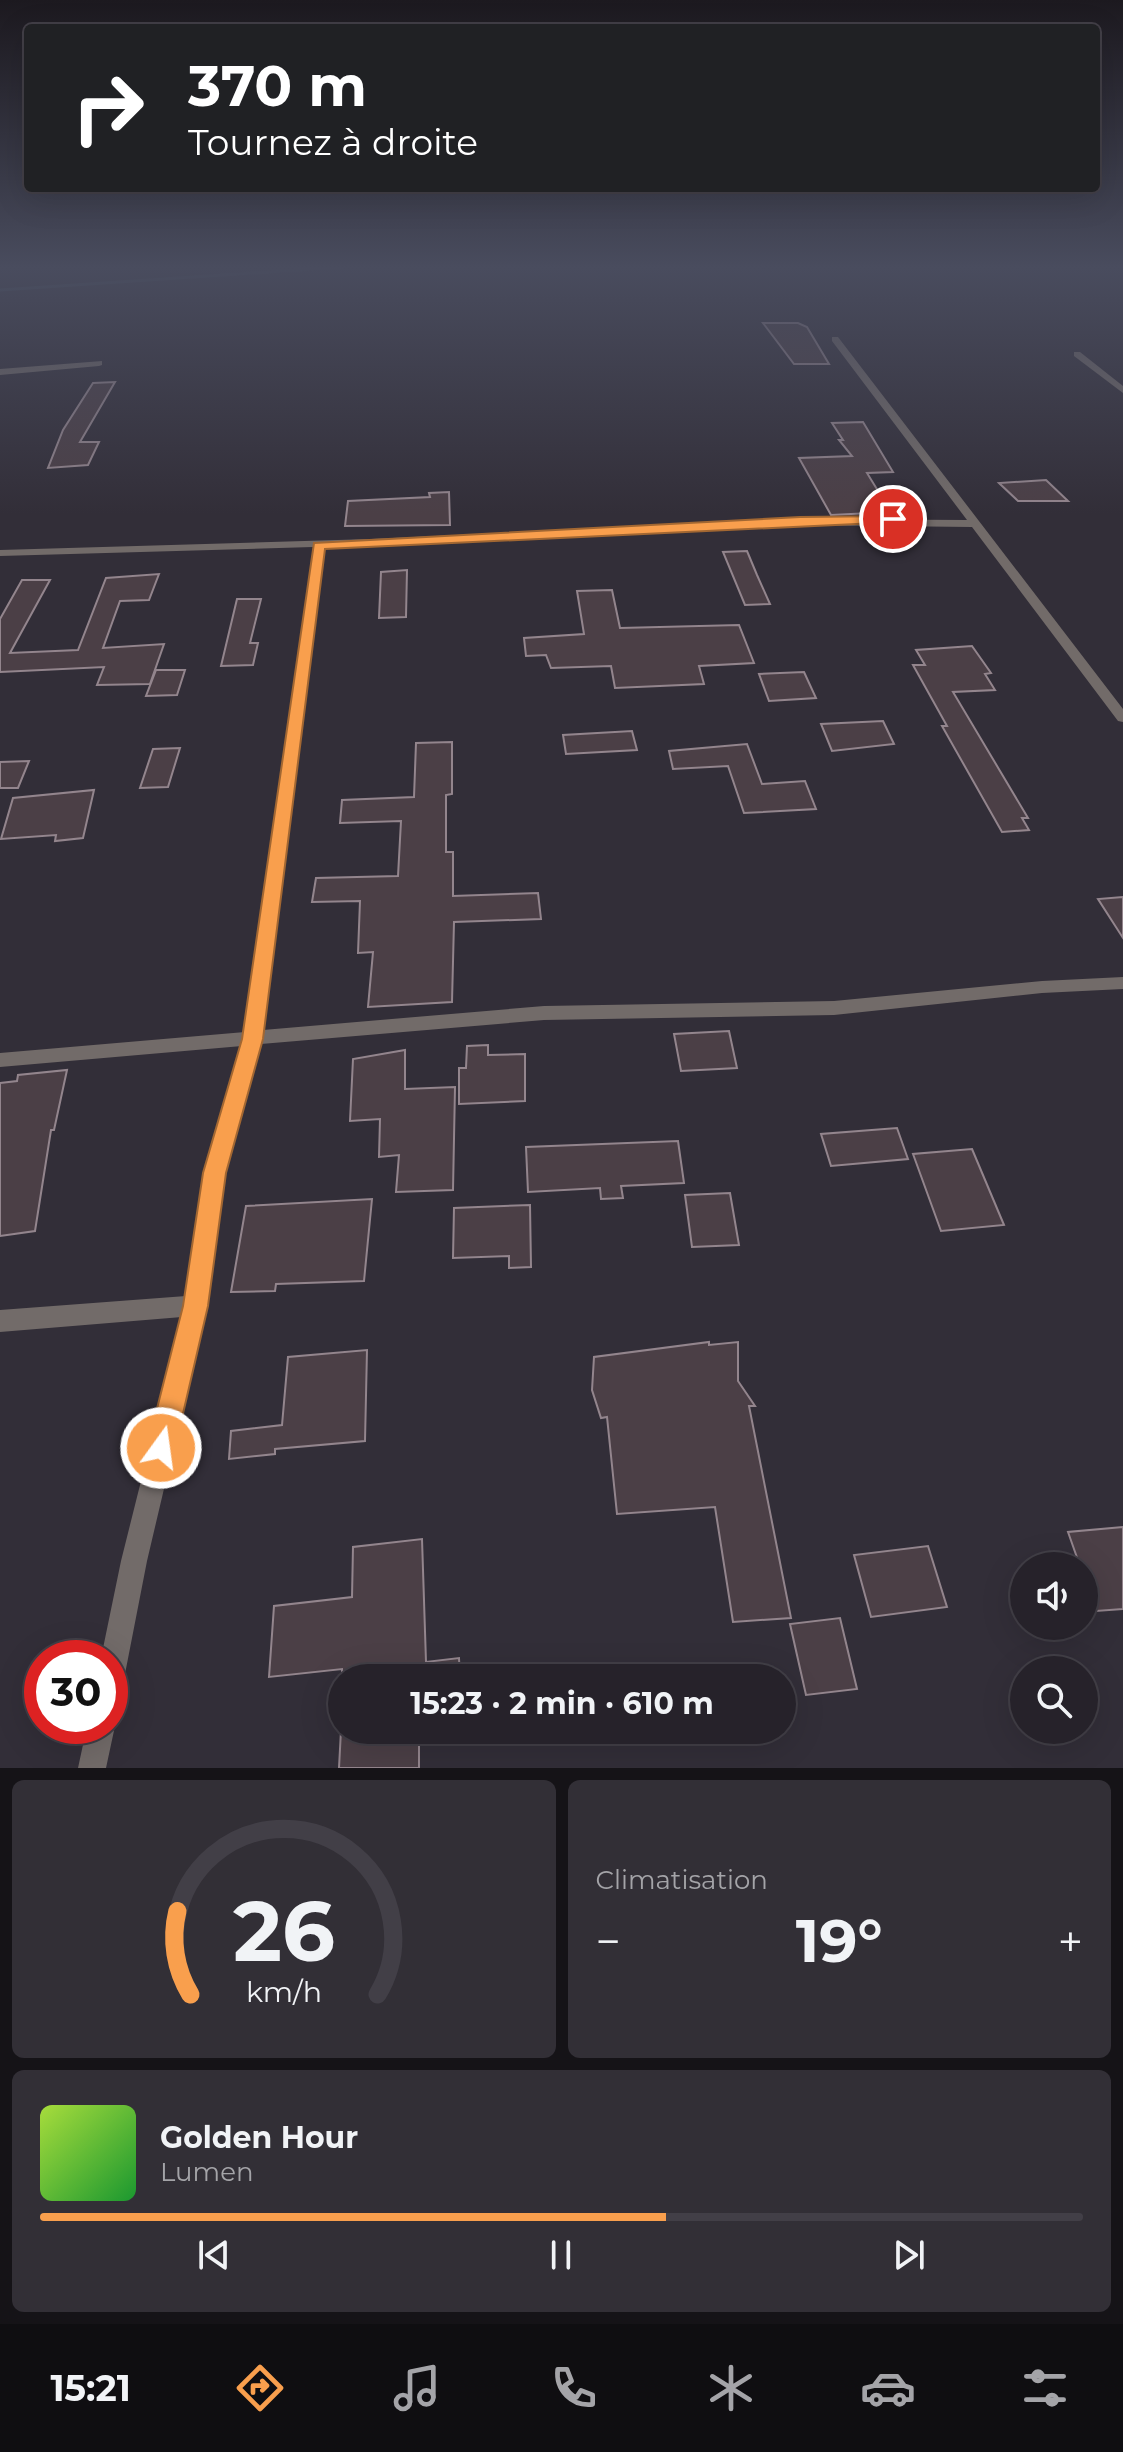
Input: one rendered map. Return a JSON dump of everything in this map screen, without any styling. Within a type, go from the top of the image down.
[{"type":"street","points":[[843,350],[1123,718]]},
{"type":"street","points":[[1077,354],[1123,390]]},
{"type":"street","points":[[0,372],[99,363]]},
{"type":"street","points":[[0,553],[319,545],[800,520],[893,519],[977,524]]},
{"type":"street","points":[[118,1640],[196,1306],[215,1173],[253,1039],[319,545]]},
{"type":"street","points":[[0,1060],[544,1013],[834,1008],[1042,987],[1123,983]]},
{"type":"street","points":[[0,1321],[196,1306]]},
{"type":"street","points":[[92,1768],[97,1744]]},
{"type":"building","points":[[783,350],[820,350],[829,364],[794,364]]},
{"type":"building","points":[[115,382],[80,442],[99,442],[88,465],[48,468],[63,430],[93,383]]},
{"type":"building","points":[[863,422],[893,472],[867,473],[891,512],[831,515],[799,458],[852,456],[839,440],[843,440],[832,423]]},
{"type":"building","points":[[1046,480],[1068,501],[1018,501],[999,483]]},
{"type":"building","points":[[449,492],[450,525],[345,526],[348,501],[430,497],[429,493]]},
{"type":"building","points":[[747,551],[770,604],[745,605],[723,552]]},
{"type":"building","points":[[407,570],[406,617],[379,618],[381,572]]},
{"type":"building","points":[[159,574],[149,600],[120,601],[103,648],[164,644],[150,684],[97,685],[104,667],[0,672],[0,619],[22,580],[50,580],[10,653],[78,650],[106,578]]},
{"type":"building","points":[[612,590],[620,628],[739,625],[754,663],[699,666],[704,684],[615,688],[611,666],[551,668],[546,655],[526,656],[524,638],[584,634],[577,591]]},
{"type":"building","points":[[237,599],[261,599],[250,643],[258,643],[253,665],[221,666]]},
{"type":"building","points":[[972,646],[991,673],[985,674],[995,690],[953,692],[1028,818],[1022,818],[1029,830],[1002,832],[942,726],[947,726],[913,665],[925,665],[916,650]]},
{"type":"building","points":[[156,670],[185,670],[177,695],[146,696]]},
{"type":"building","points":[[804,672],[816,698],[769,701],[759,674]]},
{"type":"building","points":[[883,721],[894,744],[832,751],[821,724]]},
{"type":"building","points":[[632,731],[637,750],[566,754],[563,735]]},
{"type":"building","points":[[452,742],[452,794],[446,795],[446,852],[453,852],[453,896],[538,893],[541,919],[454,922],[452,1002],[368,1007],[373,952],[358,953],[360,901],[312,902],[316,878],[398,876],[401,821],[340,823],[342,800],[414,797],[416,743]]},
{"type":"building","points":[[747,744],[762,784],[805,781],[816,809],[744,813],[728,766],[673,769],[669,751]]},
{"type":"building","points":[[180,748],[168,787],[140,788],[153,749]]},
{"type":"building","points":[[29,761],[18,788],[0,788],[0,762]]},
{"type":"building","points":[[94,790],[83,838],[55,841],[56,835],[1,839],[13,798]]},
{"type":"building","points":[[1123,897],[1123,938],[1098,899]]},
{"type":"building","points":[[729,1031],[737,1068],[681,1071],[674,1034]]},
{"type":"building","points":[[488,1045],[488,1055],[525,1054],[525,1101],[459,1104],[459,1068],[466,1068],[467,1046]]},
{"type":"building","points":[[405,1050],[405,1089],[455,1087],[453,1190],[396,1192],[399,1155],[379,1157],[380,1119],[350,1121],[353,1059]]},
{"type":"building","points":[[67,1070],[54,1130],[51,1130],[35,1231],[0,1236],[0,1083],[17,1081],[18,1075]]},
{"type":"building","points":[[897,1128],[908,1159],[831,1166],[821,1134]]},
{"type":"building","points":[[678,1141],[684,1183],[621,1186],[623,1198],[601,1199],[600,1188],[528,1192],[526,1147]]},
{"type":"building","points":[[972,1149],[1004,1225],[941,1231],[913,1154]]},
{"type":"building","points":[[730,1193],[739,1245],[692,1247],[685,1195]]},
{"type":"building","points":[[372,1199],[364,1281],[276,1284],[275,1291],[231,1292],[246,1206]]},
{"type":"building","points":[[530,1205],[531,1267],[509,1268],[509,1256],[453,1258],[454,1208]]},
{"type":"building","points":[[709,1342],[709,1345],[738,1342],[738,1381],[755,1406],[749,1406],[791,1618],[733,1622],[715,1507],[617,1514],[607,1417],[601,1418],[592,1390],[594,1357]]},
{"type":"building","points":[[367,1350],[365,1441],[275,1449],[275,1454],[229,1459],[231,1431],[282,1425],[288,1357]]},
{"type":"building","points":[[1123,1527],[1123,1609],[1098,1611],[1098,1552],[1075,1552],[1068,1532]]},
{"type":"building","points":[[422,1539],[426,1662],[459,1658],[459,1664],[328,1664],[328,1671],[269,1677],[274,1606],[352,1597],[353,1547]]},
{"type":"building","points":[[928,1546],[947,1607],[871,1617],[854,1555]]},
{"type":"building","points":[[840,1618],[857,1689],[806,1695],[790,1624]]},
{"type":"building","points":[[340,1744],[419,1744],[419,1768],[339,1768]]},
{"type":"route","points":[[161,1448],[196,1306],[215,1173],[253,1039],[319,545],[800,520],[893,519]]}]
